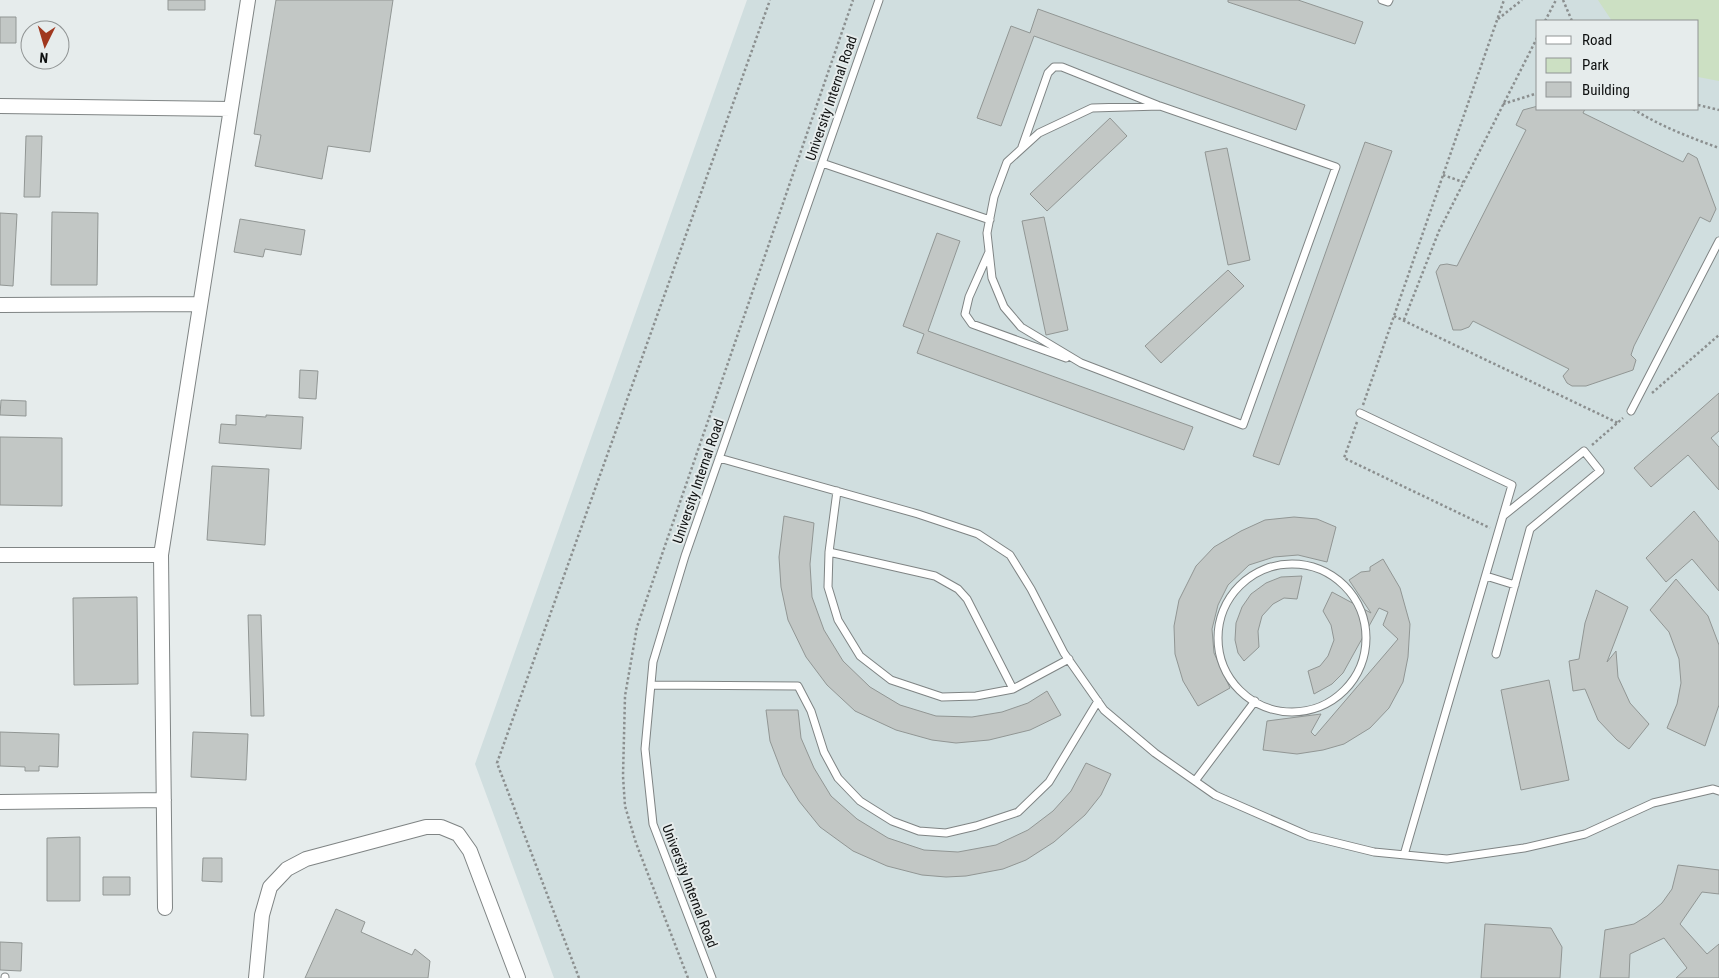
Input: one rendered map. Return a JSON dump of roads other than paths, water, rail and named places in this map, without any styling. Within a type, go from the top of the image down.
[{"type":"street","points":[[165,908],[161,555],[248,0]]},
{"type":"street","points":[[0,106],[231,109]]},
{"type":"street","points":[[0,305],[200,304]]},
{"type":"street","points":[[0,555],[161,555]]},
{"type":"street","points":[[0,802],[164,800]]},
{"type":"street","points":[[256,978],[262,915],[270,887],[287,869],[306,859],[426,827],[441,827],[458,834],[470,851],[518,978]]},
{"type":"lane","name":"University Internal Road","points":[[712,978],[652,824],[645,749],[653,662],[684,556],[879,0]]},
{"type":"lane","points":[[1382,0],[1388,2],[1388,0]]},
{"type":"lane","points":[[989,251],[969,297],[965,314],[972,324],[1081,363],[1243,425],[1336,167],[1160,106],[1062,67],[1054,68],[1048,73],[1021,150]]},
{"type":"lane","points":[[1081,363],[1021,327],[1004,307],[992,278],[987,233],[994,197],[1007,162],[1038,133],[1092,108],[1160,106]]},
{"type":"lane","points":[[822,163],[990,220]]},
{"type":"lane","points":[[1631,411],[1719,241]]},
{"type":"lane","points":[[1360,413],[1512,484],[1404,855]]},
{"type":"lane","points":[[1496,654],[1530,529],[1600,471],[1584,451],[1503,516]]},
{"type":"lane","points":[[719,458],[918,514],[978,534],[1010,555],[1069,659],[1104,710],[1155,753],[1215,795],[1309,836],[1374,852],[1447,859],[1524,848],[1585,834],[1654,803],[1712,789],[1719,791]]},
{"type":"lane","points":[[837,491],[829,552],[828,587],[838,620],[860,656],[891,680],[942,697],[976,696],[1014,689],[1069,659]]},
{"type":"lane","points":[[829,552],[935,576],[958,588],[967,599],[1014,689]]},
{"type":"lane","points":[[1288,563],[1313,566],[1343,582],[1359,603],[1368,634],[1364,662],[1348,688],[1328,704],[1296,713],[1266,708],[1255,701],[1242,693],[1226,672],[1217,642],[1223,610],[1236,588],[1259,571],[1288,563]]},
{"type":"lane","points":[[1486,576],[1515,585]]},
{"type":"lane","points":[[651,685],[798,686],[810,711],[824,752],[838,778],[860,801],[892,821],[919,831],[946,833],[976,826],[1018,812],[1049,782],[1098,701]]},
{"type":"lane","points":[[1195,780],[1255,701]]}]
